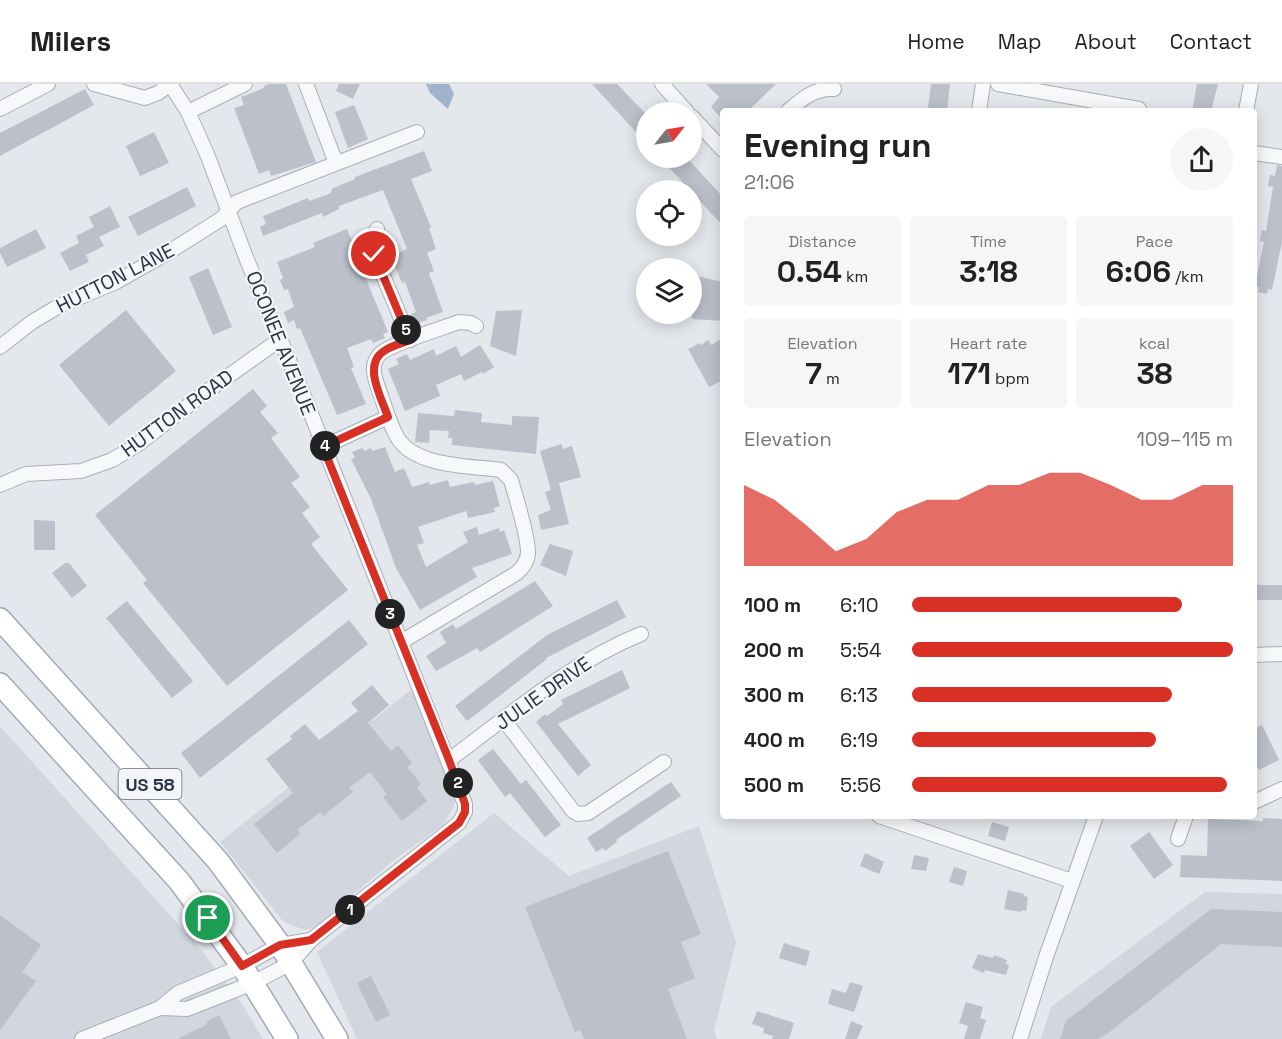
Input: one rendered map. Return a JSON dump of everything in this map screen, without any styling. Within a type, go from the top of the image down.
[{"type":"main road","name":"US 58","points":[[0,619],[195,835],[250,902],[286,954],[337,1039]]},
{"type":"main road","name":"US 58","points":[[0,684],[179,881],[247,974],[287,1039]]},
{"type":"street","points":[[0,109],[48,84]]},
{"type":"street","name":"OCONEE AVENUE","points":[[94,84],[145,98],[158,93],[170,84],[188,112],[279,340],[304,396],[464,800],[465,812],[459,823],[311,940]]},
{"type":"street","points":[[188,112],[245,84]]},
{"type":"street","points":[[317,84],[308,91],[336,163]]},
{"type":"street","points":[[662,84],[678,102]]},
{"type":"street","points":[[979,108],[983,84]]},
{"type":"street","points":[[998,84],[1132,108]]},
{"type":"street","points":[[1247,108],[1251,84]]},
{"type":"street","points":[[792,108],[817,90],[834,89]]},
{"type":"street","points":[[702,128],[720,147]]},
{"type":"street","name":"HUTTON LANE","points":[[0,347],[32,322],[59,306],[116,282],[169,252],[221,219],[237,202],[417,132]]},
{"type":"street","points":[[1257,153],[1282,157]]},
{"type":"street","points":[[376,229],[372,240],[374,254],[410,340]]},
{"type":"street","points":[[401,642],[517,573],[526,561],[528,552],[513,487],[507,474],[501,470],[426,460],[407,449],[399,440],[388,417],[374,374],[375,361],[384,350],[459,322],[476,326]]},
{"type":"street","name":"HUTTON ROAD","points":[[0,485],[26,474],[81,471],[112,460],[151,435],[279,340]]},
{"type":"street","points":[[323,447],[388,417]]},
{"type":"street","name":"JULIE DRIVE","points":[[449,760],[551,683],[610,648],[641,634]]},
{"type":"street","points":[[1257,655],[1282,654]]},
{"type":"street","points":[[504,720],[573,811],[579,814],[588,813],[664,762]]},
{"type":"street","points":[[1257,801],[1282,789]]},
{"type":"street","points":[[888,819],[1072,881]]},
{"type":"street","points":[[1020,1039],[1095,819]]},
{"type":"street","points":[[1178,839],[1184,819]]},
{"type":"street","points":[[160,1008],[187,1009],[311,940]]},
{"type":"street","points":[[82,1039],[160,1008],[178,993],[247,974],[311,940]]},
{"type":"shaded area","points":[[412,689],[455,794],[454,806],[443,825],[394,860],[315,927],[306,930],[288,924],[282,920],[220,842]]},
{"type":"shaded area","points":[[0,726],[202,951],[242,1004],[263,1039],[0,1039]]},
{"type":"shaded area","points":[[494,813],[569,876],[699,826],[736,942],[714,1031],[717,1039],[357,1039],[317,952]]},
{"type":"shaded area","points":[[1205,892],[1282,894],[1282,1039],[1041,1039],[1051,1007]]},
{"type":"water","points":[[426,84],[449,84],[454,94],[448,109],[430,93]]},
{"type":"building","points":[[269,84],[286,84],[316,162],[271,176],[269,170],[259,174],[234,108],[244,105],[241,97]]},
{"type":"building","points":[[339,84],[360,84],[353,99],[336,91]]},
{"type":"building","points":[[592,84],[617,84],[636,104],[636,132]]},
{"type":"building","points":[[706,84],[776,84],[751,108],[720,108],[720,117],[711,107],[719,97]]},
{"type":"building","points":[[931,84],[950,84],[947,108],[928,107]]},
{"type":"building","points":[[1197,84],[1218,84],[1212,108],[1193,108]]},
{"type":"building","points":[[85,89],[94,105],[0,156],[0,133]]},
{"type":"building","points":[[354,105],[368,139],[348,148],[335,112]]},
{"type":"building","points":[[154,132],[169,163],[140,176],[126,146]]},
{"type":"building","points":[[424,151],[432,171],[411,179],[431,227],[429,228],[436,249],[427,253],[434,271],[429,273],[443,312],[415,324],[411,314],[416,312],[405,282],[402,283],[391,256],[407,249],[383,190],[339,206],[339,209],[323,217],[322,213],[263,236],[260,227],[266,224],[263,216],[308,198],[309,201],[329,194],[331,189],[355,177]]},
{"type":"building","points":[[1277,165],[1282,166],[1282,242],[1272,290],[1268,289],[1267,294],[1258,292],[1257,277],[1264,242],[1260,241],[1262,230],[1266,231],[1273,187],[1268,186],[1270,175],[1275,176]]},
{"type":"building","points":[[670,168],[696,168],[720,194],[720,223],[702,203],[702,180],[681,180]]},
{"type":"building","points":[[187,187],[196,206],[138,236],[128,217]]},
{"type":"building","points":[[110,206],[120,227],[99,237],[104,246],[86,255],[89,262],[70,271],[60,253],[79,243],[76,236],[94,227],[89,217]]},
{"type":"building","points":[[36,229],[46,248],[7,267],[0,248]]},
{"type":"building","points":[[347,229],[369,278],[366,279],[388,332],[383,334],[385,338],[373,343],[371,339],[347,348],[354,367],[351,368],[366,404],[337,415],[300,328],[297,329],[294,320],[288,323],[284,312],[294,307],[288,289],[284,290],[280,280],[283,278],[277,262],[315,247],[313,243]]},
{"type":"building","points":[[208,268],[232,327],[213,335],[189,277]]},
{"type":"building","points":[[702,277],[720,281],[720,321],[702,320]]},
{"type":"building","points":[[126,310],[176,371],[109,426],[59,365]]},
{"type":"building","points":[[522,310],[516,356],[490,346],[496,311]]},
{"type":"building","points":[[708,340],[711,345],[720,340],[720,382],[709,387],[688,349]]},
{"type":"building","points":[[480,345],[494,367],[464,381],[461,374],[436,385],[440,396],[405,411],[388,369],[399,364],[396,359],[407,354],[410,360],[434,349],[436,356],[456,346],[461,357]]},
{"type":"building","points":[[253,389],[267,406],[260,412],[278,433],[271,438],[300,477],[291,483],[310,507],[302,513],[320,537],[311,544],[348,590],[227,686],[143,583],[147,580],[95,515]]},
{"type":"building","points":[[455,410],[482,413],[481,422],[512,425],[512,416],[539,417],[536,454],[452,445],[452,438],[448,438],[449,431],[430,430],[429,443],[415,442],[418,413],[454,416]]},
{"type":"building","points":[[561,444],[563,449],[572,446],[581,477],[559,483],[569,524],[541,530],[538,515],[551,510],[545,492],[551,490],[540,451]]},
{"type":"building","points":[[385,447],[395,472],[404,468],[412,487],[448,480],[450,487],[493,481],[500,506],[494,508],[495,512],[468,518],[466,511],[418,527],[424,543],[417,545],[426,567],[468,542],[463,532],[477,527],[479,535],[499,528],[500,532],[504,530],[512,554],[472,568],[477,577],[420,610],[396,568],[371,499],[351,459],[355,458],[352,452],[363,448],[364,451],[371,448],[372,451]]},
{"type":"building","points":[[34,520],[55,521],[55,550],[34,550]]},
{"type":"building","points":[[550,544],[573,551],[566,576],[540,565]]},
{"type":"building","points":[[65,563],[69,563],[87,586],[72,598],[52,573]]},
{"type":"building","points":[[535,581],[553,606],[480,652],[477,648],[436,671],[426,656],[446,643],[440,632],[453,624],[456,629]]},
{"type":"building","points":[[1257,585],[1282,585],[1282,600],[1257,600]]},
{"type":"building","points":[[617,600],[626,617],[546,658],[467,721],[455,706],[547,635]]},
{"type":"building","points":[[127,601],[193,681],[172,698],[106,618]]},
{"type":"building","points":[[349,620],[368,644],[200,778],[181,753]]},
{"type":"building","points":[[622,670],[630,688],[558,724],[591,765],[578,776],[536,722],[563,704],[561,700]]},
{"type":"building","points":[[372,685],[389,705],[368,723],[391,751],[398,745],[412,763],[407,767],[421,784],[417,788],[427,801],[402,821],[383,797],[387,794],[370,772],[349,788],[353,792],[323,816],[320,812],[297,830],[300,834],[277,853],[254,824],[293,793],[266,759],[292,739],[290,736],[305,724],[319,740],[358,711],[351,703]]},
{"type":"building","points":[[1262,725],[1279,760],[1259,770],[1257,766],[1257,728]]},
{"type":"building","points":[[493,749],[521,784],[526,780],[561,825],[545,837],[510,793],[505,797],[478,760]]},
{"type":"building","points":[[671,782],[681,796],[616,840],[617,842],[605,851],[603,848],[596,852],[587,838]]},
{"type":"building","points":[[1263,818],[1282,819],[1282,881],[1180,877],[1181,855],[1207,856],[1208,819],[1263,821]]},
{"type":"building","points":[[992,822],[1009,827],[1005,841],[988,836]]},
{"type":"building","points":[[1149,832],[1173,865],[1154,879],[1130,846]]},
{"type":"building","points":[[668,851],[701,934],[681,942],[695,978],[668,989],[687,1039],[584,1039],[580,1030],[575,1032],[525,907]]},
{"type":"building","points":[[865,853],[884,862],[879,874],[860,866]]},
{"type":"building","points":[[914,855],[929,858],[926,871],[911,869]]},
{"type":"building","points":[[954,867],[967,871],[963,886],[949,882]]},
{"type":"building","points":[[1008,890],[1028,897],[1026,911],[1004,909]]},
{"type":"building","points":[[1211,909],[1282,912],[1282,947],[1221,944],[1107,1034],[1098,1039],[1060,1039],[1066,1021]]},
{"type":"building","points":[[0,915],[41,945],[22,972],[36,981],[0,1030]]},
{"type":"building","points":[[784,943],[810,951],[806,966],[779,958]]},
{"type":"building","points":[[978,954],[993,958],[994,955],[1007,960],[1006,964],[1009,965],[1006,975],[985,970],[984,973],[972,968]]},
{"type":"building","points":[[371,976],[390,1015],[376,1022],[357,983]]},
{"type":"building","points":[[850,982],[863,986],[854,1012],[828,1004],[832,989],[846,993]]},
{"type":"building","points":[[966,1002],[983,1007],[980,1018],[986,1020],[980,1039],[964,1039],[968,1026],[959,1023]]},
{"type":"building","points":[[757,1011],[794,1023],[789,1039],[772,1039],[773,1036],[763,1033],[764,1028],[752,1024]]},
{"type":"building","points":[[219,1015],[231,1039],[177,1039],[208,1024],[206,1022]]},
{"type":"building","points":[[851,1021],[863,1026],[857,1039],[845,1039]]},
{"type":"route","points":[[208,918],[242,966],[280,945],[311,940],[459,823],[465,812],[464,800],[449,760],[323,447],[388,417],[374,374],[375,361],[384,350],[410,340],[374,254]]}]
